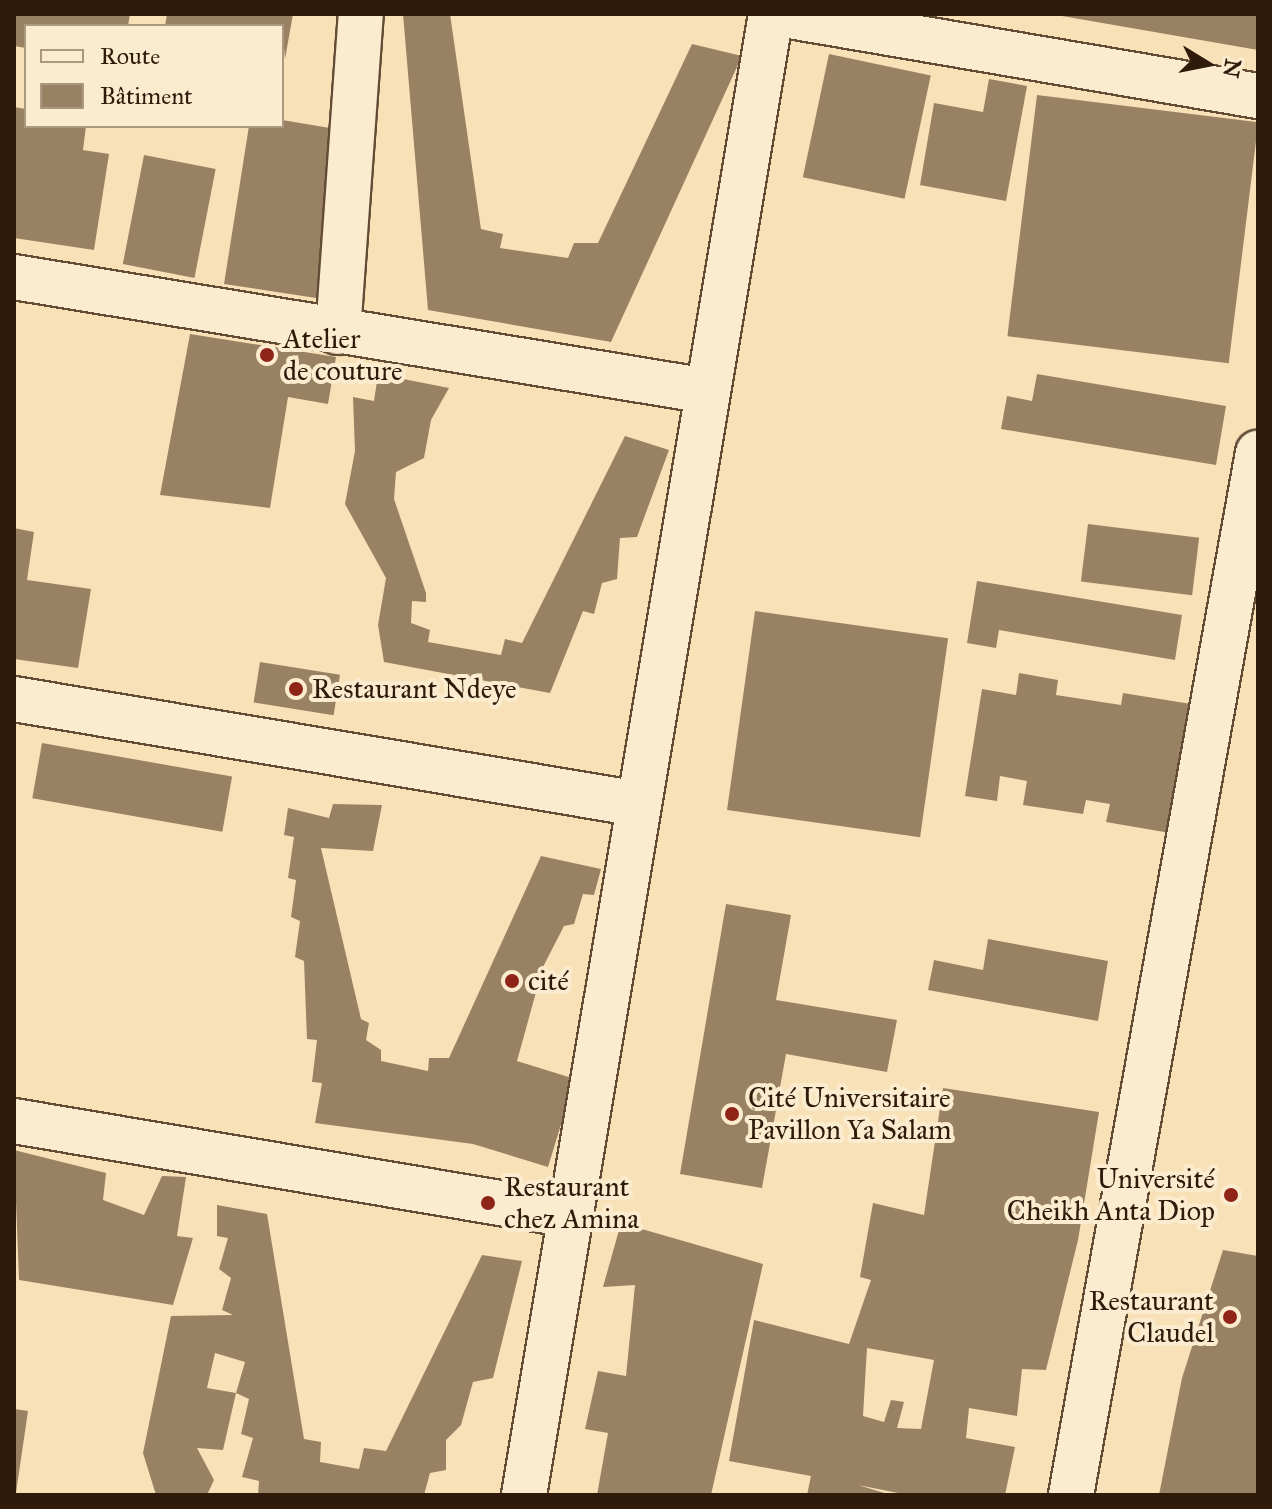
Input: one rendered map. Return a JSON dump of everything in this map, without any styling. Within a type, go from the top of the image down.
[{"type":"street","points":[[338,332],[361,14]]},
{"type":"street","points":[[524,1495],[771,14]]},
{"type":"street","points":[[778,14],[950,28],[1258,96]]},
{"type":"street","points":[[14,277],[707,391]]},
{"type":"street","points":[[1071,1495],[1258,453]]},
{"type":"street","points":[[14,699],[639,804]]},
{"type":"street","points":[[14,1121],[571,1215]]},
{"type":"building","points":[[14,14],[130,14],[128,24],[24,24],[24,48],[14,46]]},
{"type":"building","points":[[167,14],[293,14],[285,59],[284,24],[165,24]]},
{"type":"building","points":[[403,14],[450,14],[481,229],[503,234],[500,248],[568,258],[574,243],[598,243],[692,44],[742,56],[611,342],[428,310]]},
{"type":"building","points":[[1258,14],[1258,50],[1062,16]]},
{"type":"building","points":[[829,54],[931,76],[905,199],[803,177]]},
{"type":"building","points":[[989,79],[1027,86],[1006,201],[920,185],[934,103],[983,112]]},
{"type":"building","points":[[1037,95],[1258,122],[1229,363],[1007,336]]},
{"type":"building","points":[[14,107],[24,109],[24,128],[86,128],[83,150],[109,154],[94,250],[14,238]]},
{"type":"building","points":[[284,120],[342,130],[316,298],[224,284],[249,128],[284,128]]},
{"type":"building","points":[[144,155],[216,169],[194,278],[123,264]]},
{"type":"building","points":[[190,334],[336,357],[328,404],[288,397],[270,508],[160,495]]},
{"type":"building","points":[[378,374],[449,388],[431,420],[424,458],[396,472],[394,499],[426,593],[426,602],[412,601],[411,623],[430,630],[428,642],[501,655],[505,639],[522,643],[625,436],[669,450],[637,537],[620,538],[617,579],[602,583],[594,614],[583,611],[550,693],[384,662],[378,625],[386,578],[345,504],[355,451],[353,397],[374,401]]},
{"type":"building","points":[[1037,374],[1226,406],[1216,465],[1001,429],[1007,396],[1032,401]]},
{"type":"building","points":[[1088,524],[1199,538],[1192,595],[1081,582]]},
{"type":"building","points":[[14,528],[34,532],[27,580],[91,589],[78,668],[14,659]]},
{"type":"building","points":[[977,581],[1182,615],[1175,660],[999,630],[996,648],[967,643]]},
{"type":"building","points":[[755,611],[948,638],[920,837],[727,810]]},
{"type":"building","points":[[260,662],[340,675],[334,715],[254,702]]},
{"type":"building","points":[[1019,673],[1058,680],[1056,695],[1121,705],[1123,693],[1191,704],[1170,833],[1106,822],[1110,804],[1086,800],[1083,814],[1023,805],[1027,781],[1000,776],[997,801],[965,796],[982,689],[1016,695]]},
{"type":"building","points":[[42,743],[232,777],[222,832],[32,798]]},
{"type":"building","name":"cité","points":[[333,804],[382,805],[373,851],[321,848],[361,1019],[369,1023],[366,1040],[381,1050],[381,1061],[428,1071],[429,1058],[449,1058],[541,856],[601,869],[594,895],[583,894],[574,924],[564,926],[543,967],[517,1061],[575,1079],[548,1167],[473,1144],[315,1123],[322,1083],[312,1082],[317,1040],[307,1039],[304,961],[295,957],[300,921],[291,917],[296,880],[288,878],[294,837],[284,835],[288,808],[329,818]]},
{"type":"building","points":[[726,904],[791,915],[776,1000],[897,1020],[887,1072],[786,1054],[762,1188],[680,1174]]},
{"type":"building","points":[[988,939],[1108,961],[1098,1021],[928,990],[934,960],[983,970]]},
{"type":"building","points":[[943,1088],[1099,1112],[1078,1240],[1046,1370],[1022,1369],[1017,1416],[969,1408],[966,1438],[1015,1447],[1005,1495],[908,1495],[858,1485],[891,1495],[807,1495],[811,1476],[729,1461],[754,1320],[849,1344],[871,1280],[860,1277],[873,1203],[924,1215]],"holes":[[[867,1348],[934,1360],[921,1429],[897,1428],[904,1402],[891,1400],[884,1422],[863,1416]]]},
{"type":"building","points":[[14,1150],[106,1173],[103,1200],[144,1215],[162,1176],[186,1177],[177,1236],[193,1238],[173,1305],[19,1280]]},
{"type":"building","points":[[217,1205],[267,1214],[304,1439],[321,1442],[320,1462],[359,1469],[364,1448],[386,1451],[482,1255],[522,1261],[493,1378],[473,1382],[461,1425],[446,1440],[446,1470],[430,1473],[424,1495],[258,1495],[259,1481],[242,1477],[253,1438],[241,1434],[249,1399],[236,1393],[223,1450],[197,1448],[214,1480],[207,1495],[156,1495],[143,1453],[171,1316],[233,1315],[222,1310],[231,1278],[219,1269],[228,1238],[217,1236]],"holes":[[[215,1353],[245,1362],[236,1393],[207,1388]]]},
{"type":"building","points":[[621,1223],[763,1264],[711,1495],[597,1495],[608,1433],[585,1429],[598,1371],[626,1376],[635,1285],[603,1287]]},
{"type":"building","points":[[1223,1250],[1258,1256],[1258,1495],[1159,1495],[1182,1378]]},
{"type":"building","points":[[14,1409],[28,1411],[16,1493],[14,1493]]},
{"type":"place","name":"Atelier de couture","points":[[267,355]]},
{"type":"place","name":"Restaurant Ndeye","points":[[296,689]]},
{"type":"place","name":"cité","points":[[512,981]]},
{"type":"place","name":"Cité Universitaire Pavillon Ya Salam","points":[[732,1114]]},
{"type":"place","name":"Université Cheikh Anta Diop","points":[[1231,1195]]},
{"type":"place","name":"Restaurant chez Amina","points":[[488,1203]]},
{"type":"place","name":"Restaurant Claudel","points":[[1230,1317]]}]
